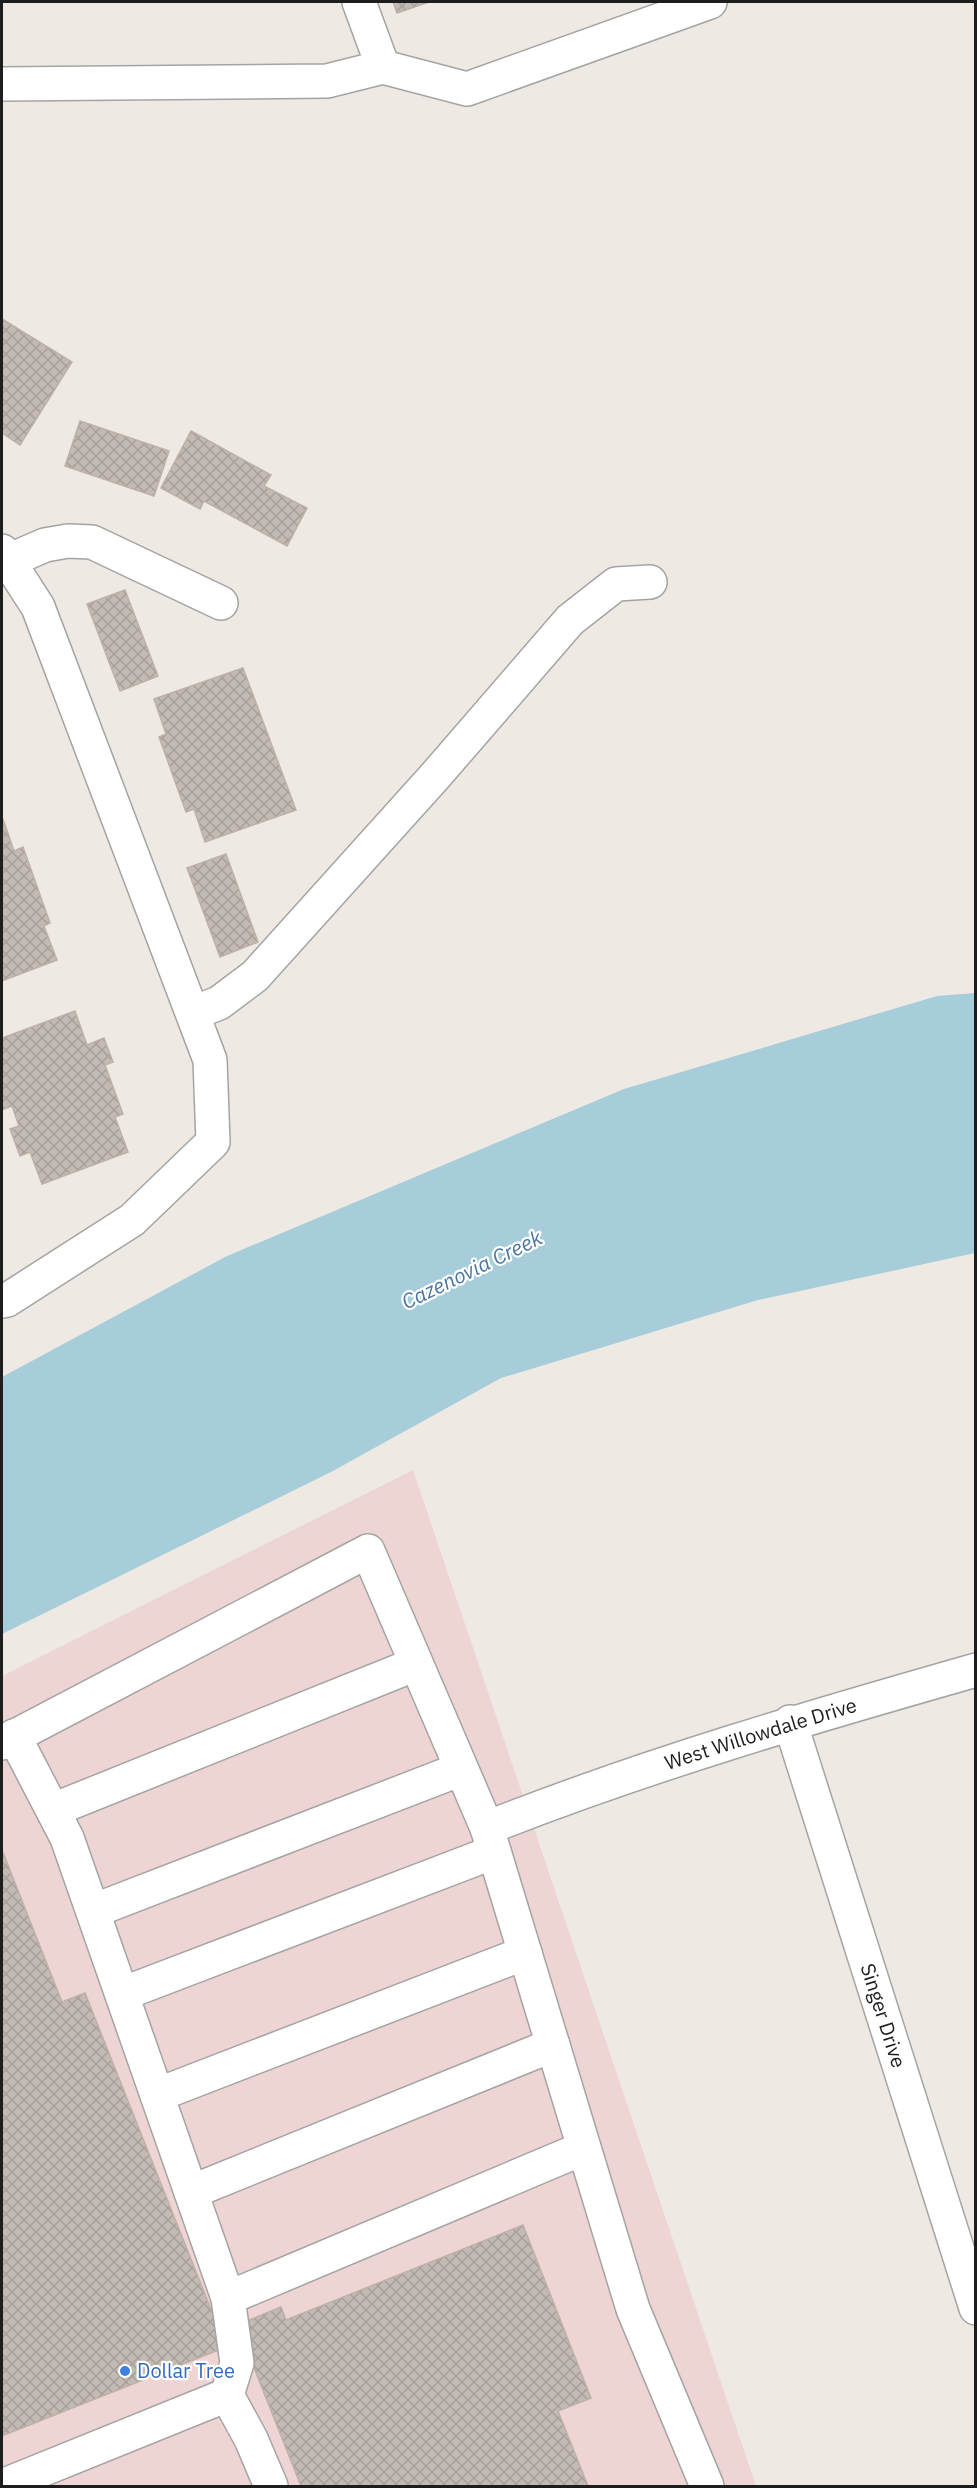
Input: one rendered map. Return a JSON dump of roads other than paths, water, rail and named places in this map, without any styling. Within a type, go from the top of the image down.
[{"type":"street","points":[[359,2],[382,67]]},
{"type":"street","points":[[2,84],[327,81],[382,67],[468,89],[710,2]]},
{"type":"street","points":[[2,1301],[132,1220],[213,1142],[210,1060],[38,607],[5,556],[68,541],[92,542],[221,603]]},
{"type":"street","points":[[193,1013],[219,1003],[255,976],[436,775],[570,620],[616,584],[650,582]]},
{"type":"street","points":[[272,2487],[251,2439],[227,2395],[237,2364],[228,2298],[93,1911],[67,1838],[53,1810],[8,1740],[368,1551],[491,1840],[633,2309],[707,2487]]},
{"type":"street","points":[[53,1810],[416,1664]]},
{"type":"street","name":"West Willowdale Drive","points":[[122,1994],[491,1840],[546,1804],[790,1722],[975,1670]]},
{"type":"street","name":"Singer Drive","points":[[790,1722],[975,2308]]},
{"type":"street","points":[[93,1911],[461,1769]]},
{"type":"street","points":[[157,2095],[525,1953]]},
{"type":"street","points":[[191,2192],[553,2044]]},
{"type":"street","points":[[228,2298],[584,2148]]},
{"type":"street","points":[[2,2487],[227,2395]]},
{"type":"water","name":"Cazenovia Creek","points":[[975,993],[975,1253],[758,1300],[501,1378],[331,1472],[2,1634],[2,1377],[227,1256],[624,1089],[937,996]]},
{"type":"place","name":"Dollar Tree","points":[[125,2371]]}]
